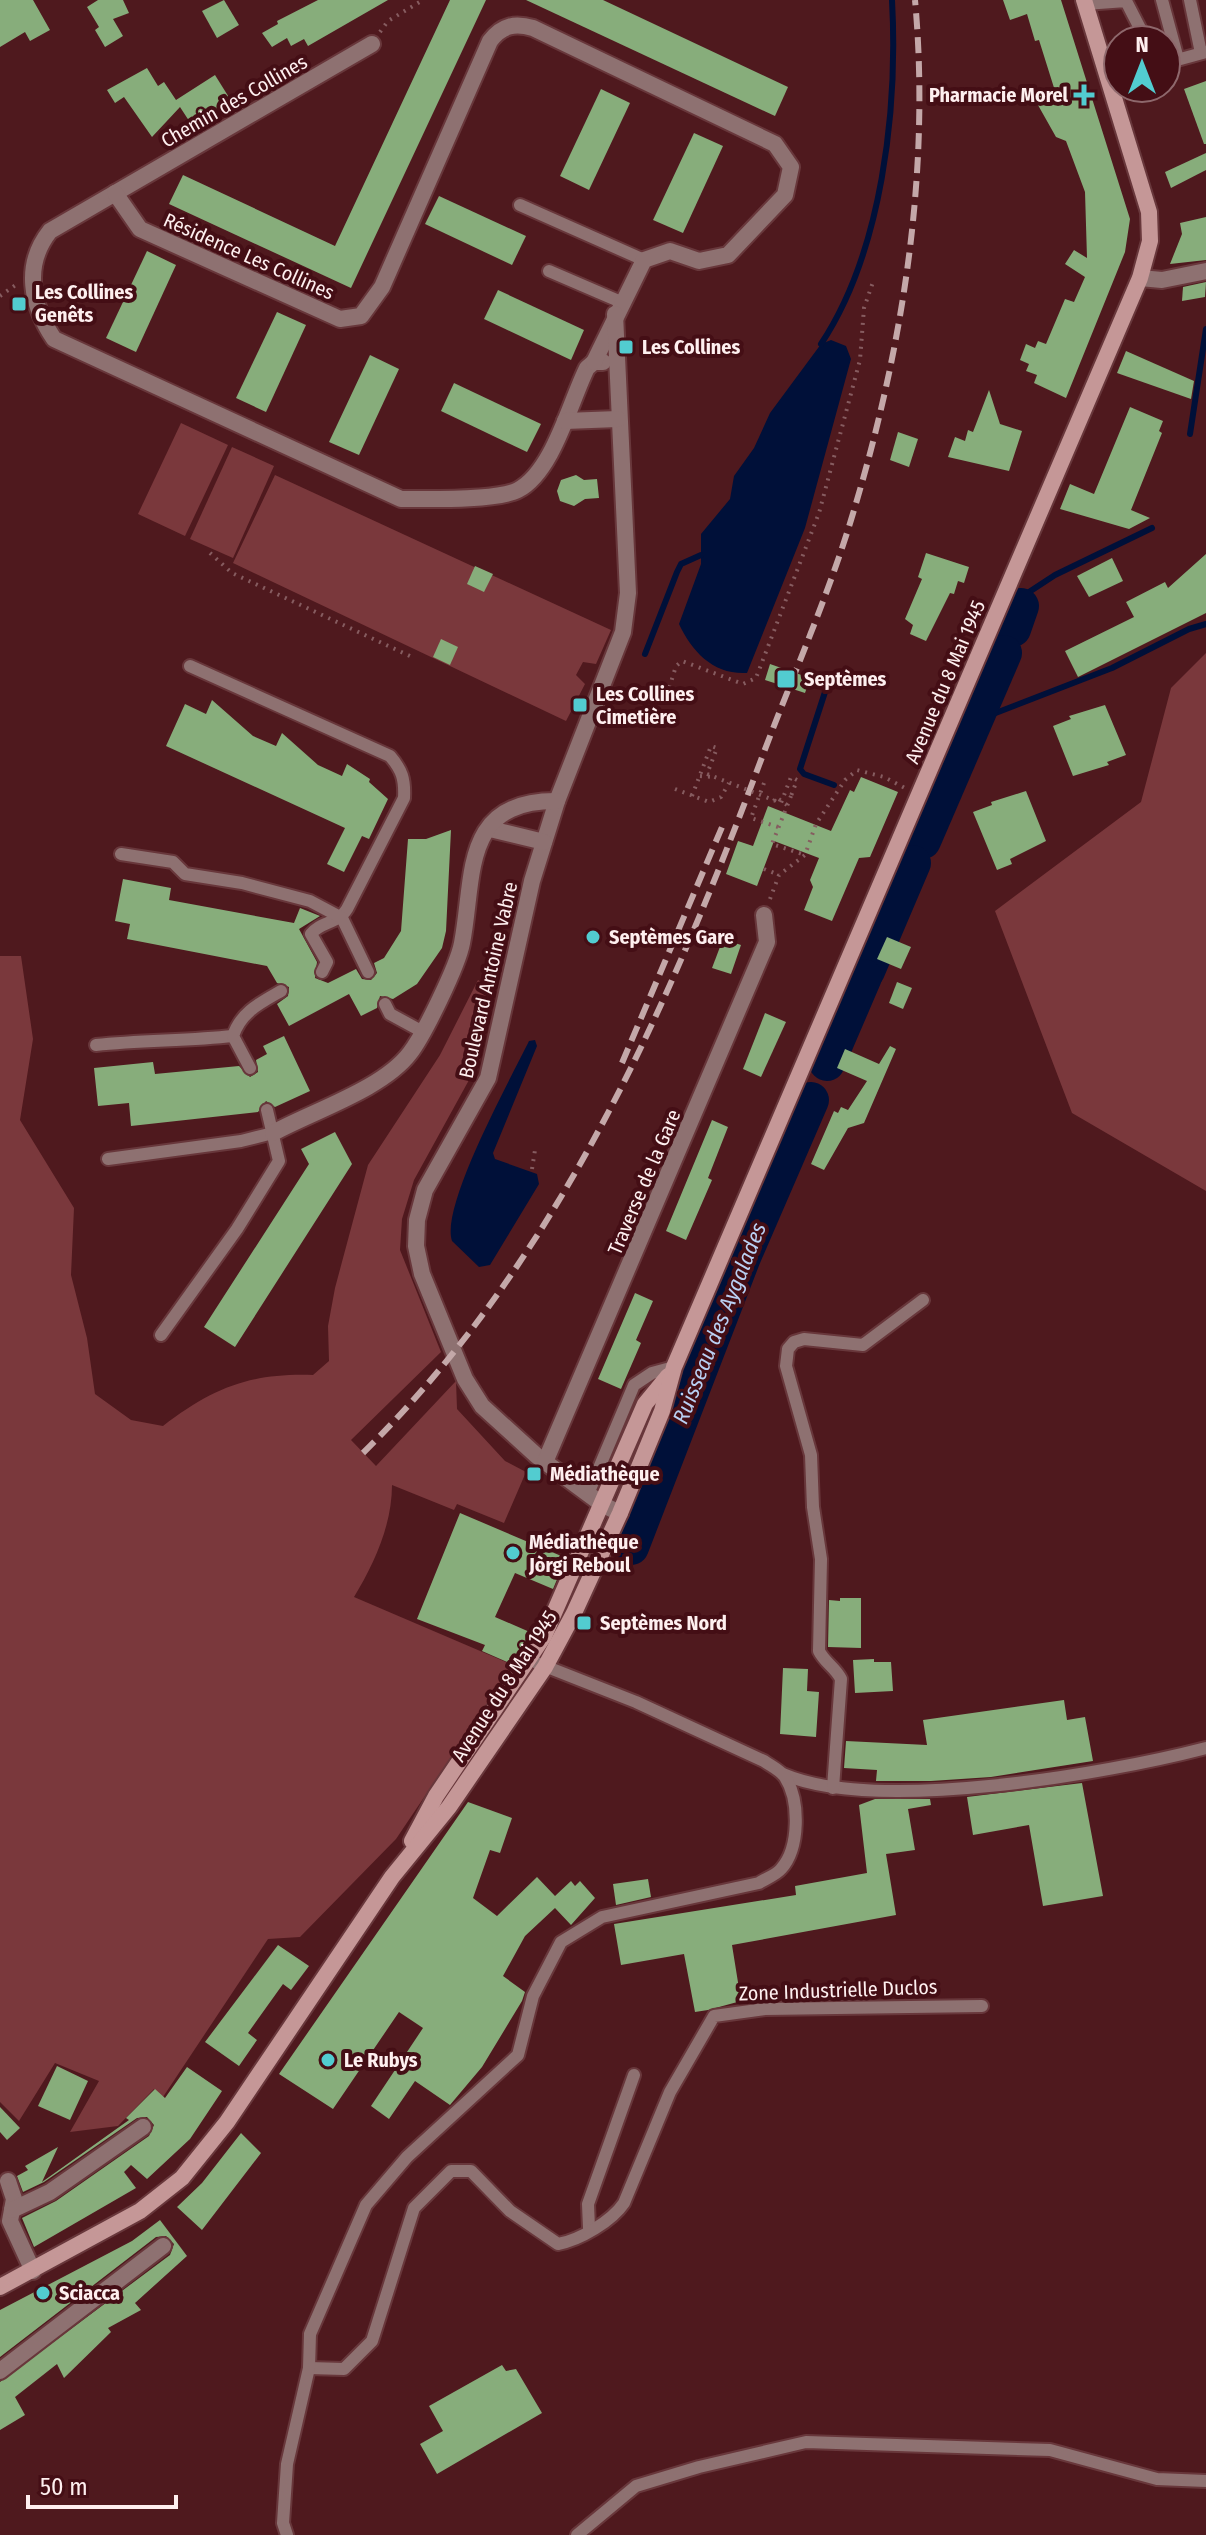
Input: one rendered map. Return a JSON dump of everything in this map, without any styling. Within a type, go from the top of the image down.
[{"type":"main road","name":"Avenue du 8 Mai 1945","points":[[0,2287],[140,2211],[182,2178],[227,2122],[392,1877],[449,1807],[538,1663],[574,1613],[662,1411],[674,1367],[1140,278],[1150,241],[1149,212],[1084,2]]},
{"type":"main road","name":"Avenue du 8 Mai 1945","points":[[538,1663],[645,1404],[674,1367]]},
{"type":"street","name":"Résidence Les Collines","points":[[115,193],[140,229],[340,319],[361,316],[382,287],[490,41],[499,30],[520,25],[775,144],[785,155],[791,167],[785,195],[728,255],[699,261],[670,251],[644,260]]},
{"type":"street","name":"Chemin des Collines","points":[[115,193],[372,44]]},
{"type":"street","points":[[115,193],[50,231],[40,243],[33,266],[35,306],[54,339],[401,499],[450,499],[517,491],[544,465],[587,368],[594,362],[644,260]]},
{"type":"street","points":[[1140,278],[1162,280],[1206,271]]},
{"type":"street","name":"Boulevard Antoine Vabre","points":[[618,308],[616,374],[628,593],[623,632],[544,842],[518,931],[488,1078],[425,1190],[417,1220],[416,1246],[422,1274],[465,1379],[482,1406],[545,1462],[603,1505],[620,1513]]},
{"type":"street","points":[[594,362],[605,363],[616,374]]},
{"type":"street","points":[[565,421],[618,419]]},
{"type":"street","points":[[273,1133],[394,1071],[423,1032],[462,945],[470,866],[490,829],[503,813],[533,801],[557,801]]},
{"type":"street","points":[[490,829],[544,842]]},
{"type":"street","name":"Traverse de la Gare","points":[[545,1462],[767,942],[764,915]]},
{"type":"street","points":[[12,2210],[61,2185],[143,2127]]},
{"type":"street","points":[[8,2181],[14,2199],[10,2221],[33,2271]]},
{"type":"street","points":[[0,2371],[163,2246]]},
{"type":"lane","points":[[1162,0],[1166,24]]},
{"type":"lane","points":[[1182,58],[1204,53],[1190,0]]},
{"type":"lane","points":[[1084,2],[1130,1],[1139,24]]},
{"type":"lane","points":[[520,205],[644,260]]},
{"type":"lane","points":[[549,271],[618,308]]},
{"type":"lane","points":[[190,666],[390,756],[401,769],[405,782],[404,798],[342,918],[315,929],[311,934],[327,962],[322,972]]},
{"type":"lane","points":[[121,854],[173,862],[185,874],[242,883],[310,901],[342,918],[368,972]]},
{"type":"lane","points":[[250,1068],[233,1036],[237,1023],[249,1010],[281,991]]},
{"type":"lane","points":[[385,1004],[390,1014],[423,1032]]},
{"type":"lane","points":[[96,1045],[155,1038],[171,1042],[233,1036]]},
{"type":"lane","points":[[161,1335],[237,1229],[279,1161],[267,1110]]},
{"type":"lane","points":[[108,1159],[241,1141],[273,1133]]},
{"type":"lane","points":[[833,1788],[841,1679],[836,1667],[824,1660],[819,1651],[821,1559],[813,1507],[811,1455],[791,1388],[786,1357],[794,1342],[804,1339],[863,1345],[923,1300]]},
{"type":"lane","points":[[588,1494],[634,1385],[652,1373],[674,1367]]},
{"type":"lane","points":[[538,1663],[636,1702],[764,1761],[808,1785],[939,1790],[1090,1772],[1206,1748]]},
{"type":"lane","points":[[287,2535],[283,2523],[287,2464],[309,2368],[310,2334],[366,2205],[407,2157],[518,2055],[533,1996],[561,1942],[602,1917],[759,1883],[781,1870],[791,1847],[796,1818],[792,1792],[783,1774]]},
{"type":"lane","name":"Zone Industrielle Duclos","points":[[309,2368],[344,2369],[372,2341],[414,2208],[451,2171],[471,2171],[510,2211],[558,2244],[575,2241],[589,2228],[613,2219],[624,2203],[670,2092],[714,2016],[765,2009],[982,2006]]},
{"type":"lane","points":[[589,2228],[588,2204],[634,2075]]},
{"type":"lane","points":[[577,2535],[636,2486],[699,2467],[806,2442],[1050,2450],[1157,2479],[1206,2481]]},
{"type":"path","points":[[372,44],[388,21],[423,0]]},
{"type":"path","points":[[667,695],[676,666],[682,661],[743,684],[756,678],[819,513],[853,389],[864,308],[873,282]]},
{"type":"path","points":[[210,553],[232,573],[412,657]]},
{"type":"path","points":[[692,796],[711,746],[717,748],[707,774],[787,805]]},
{"type":"path","points":[[764,915],[779,875],[805,855],[816,824],[845,780],[857,770],[884,777],[918,795]]},
{"type":"path","points":[[700,776],[715,776]]},
{"type":"path","points":[[775,799],[781,803],[791,777],[797,780],[772,844],[805,855]]},
{"type":"path","points":[[675,789],[709,802],[721,797],[729,783]]},
{"type":"path","points":[[764,783],[751,818],[778,827]]},
{"type":"path","points":[[764,869],[779,875]]},
{"type":"path","points":[[532,1169],[535,1150]]},
{"type":"shaded area","points":[[181,423],[228,445],[185,536],[138,514]]},
{"type":"shaded area","points":[[232,447],[274,466],[233,558],[190,539]]},
{"type":"shaded area","points":[[275,475],[611,630],[596,664],[583,662],[576,675],[585,684],[566,721],[233,563]]},
{"type":"shaded area","points":[[1206,653],[1206,1191],[1072,1113],[995,911],[1141,802],[1171,688]]},
{"type":"shaded area","points":[[0,956],[21,956],[33,1039],[20,1120],[74,1208],[71,1275],[87,1338],[95,1394],[131,1420],[163,1426],[199,1402],[233,1386],[270,1377],[313,1375],[329,1361],[328,1326],[335,1288],[368,1165],[440,1055],[478,980],[494,991],[480,1060],[414,1180],[402,1219],[400,1250],[441,1352],[351,1440],[376,1466],[456,1381],[457,1409],[505,1461],[526,1472],[504,1523],[457,1504],[454,1510],[392,1485],[389,1515],[380,1544],[354,1597],[513,1665],[396,1839],[300,1937],[268,1939],[163,2097],[154,2089],[118,2126],[70,2132],[99,2081],[55,2063],[19,2121],[0,2102]]},
{"type":"water","points":[[831,340],[846,346],[851,359],[805,528],[747,673],[724,670],[706,660],[690,644],[679,624],[701,564],[701,534],[730,499],[734,476],[754,448],[770,413],[821,344]]},
{"type":"water","points":[[535,1040],[537,1046],[493,1153],[495,1159],[537,1174],[539,1184],[490,1265],[479,1267],[452,1241],[451,1224],[456,1200],[494,1111],[529,1041]]},
{"type":"building","points":[[0,0],[33,0],[50,30],[30,41],[25,32],[0,47]]},
{"type":"building","points":[[98,0],[123,0],[129,13],[113,19],[123,36],[105,47],[95,30],[99,27],[87,7]]},
{"type":"building","points":[[224,0],[239,25],[217,38],[202,11]]},
{"type":"building","points":[[318,0],[388,0],[308,46],[304,39],[291,46],[287,38],[272,47],[262,33],[278,24],[277,21]]},
{"type":"building","points":[[450,0],[486,0],[351,288],[169,204],[183,175],[335,246]]},
{"type":"building","points":[[526,0],[603,0],[788,87],[775,116]]},
{"type":"building","points":[[1003,0],[1061,0],[1130,219],[1125,252],[1066,398],[1034,383],[1037,375],[1026,371],[1029,364],[1020,360],[1026,344],[1035,348],[1038,341],[1046,344],[1065,299],[1074,302],[1085,277],[1065,264],[1074,250],[1087,258],[1085,192],[1066,141],[1056,137],[1034,98],[1055,91],[1039,40],[1035,41],[1027,14],[1010,20]]},
{"type":"building","points":[[147,68],[158,86],[164,82],[176,100],[215,75],[230,99],[195,130],[180,107],[152,137],[124,97],[115,103],[107,90]]},
{"type":"building","points":[[1206,81],[1206,144],[1204,144],[1184,89]]},
{"type":"building","points":[[601,89],[630,103],[589,190],[560,176]]},
{"type":"building","points":[[694,133],[723,146],[683,233],[653,220]]},
{"type":"building","points":[[1206,153],[1206,170],[1171,188],[1165,172]]},
{"type":"building","points":[[439,196],[526,236],[512,265],[425,224]]},
{"type":"building","points":[[1206,217],[1206,260],[1170,264],[1182,234],[1180,223]]},
{"type":"building","points":[[147,251],[176,265],[136,352],[106,338]]},
{"type":"building","points":[[1206,282],[1205,297],[1182,301],[1183,287]]},
{"type":"building","points":[[498,290],[584,330],[571,360],[484,319]]},
{"type":"building","points":[[277,312],[306,325],[266,412],[236,398]]},
{"type":"building","points":[[1126,351],[1194,381],[1191,399],[1117,373]]},
{"type":"building","points":[[370,355],[399,369],[359,455],[329,442]]},
{"type":"building","points":[[454,383],[541,424],[527,452],[441,411]]},
{"type":"building","points":[[989,390],[1000,424],[1022,431],[1009,471],[948,457],[955,437],[965,441],[968,430],[973,432]]},
{"type":"building","points":[[1130,407],[1163,421],[1159,431],[1162,433],[1131,510],[1150,518],[1129,529],[1060,509],[1070,484],[1094,494]]},
{"type":"building","points":[[898,432],[918,439],[909,467],[890,460]]},
{"type":"building","points":[[576,475],[584,480],[597,479],[599,498],[585,499],[574,506],[560,501],[557,491],[561,480]]},
{"type":"building","points":[[926,553],[969,567],[964,583],[958,581],[954,594],[950,593],[926,641],[910,634],[913,625],[905,619],[922,579],[918,577]]},
{"type":"building","points":[[1206,554],[1206,613],[1078,677],[1065,651],[1134,617],[1126,602],[1165,582],[1168,588]]},
{"type":"building","points":[[1112,558],[1123,581],[1089,597],[1077,576]]},
{"type":"building","points":[[475,566],[493,574],[484,592],[467,584]]},
{"type":"building","points":[[441,639],[458,647],[450,665],[433,657]]},
{"type":"building","points":[[770,664],[810,678],[805,693],[765,680]]},
{"type":"building","points":[[212,700],[253,736],[276,746],[282,733],[318,765],[342,776],[347,764],[370,779],[369,782],[388,799],[369,839],[362,836],[344,872],[327,864],[345,828],[166,746],[185,704],[206,714]]},
{"type":"building","points":[[1105,705],[1126,755],[1107,762],[1109,765],[1073,776],[1053,726],[1071,719],[1069,716]]},
{"type":"building","points":[[861,777],[898,792],[870,857],[859,858],[832,921],[804,910],[813,887],[810,880],[819,858],[774,841],[757,886],[726,874],[738,841],[753,846],[768,806],[831,831],[850,790],[854,792]]},
{"type":"building","points":[[1026,791],[1046,841],[1010,859],[1012,864],[997,870],[973,812],[992,805],[991,802]]},
{"type":"building","points":[[451,830],[446,931],[442,948],[417,984],[393,999],[380,996],[377,1008],[361,1016],[349,994],[289,1026],[277,1004],[288,996],[289,987],[277,983],[267,966],[127,939],[130,924],[115,921],[123,879],[171,888],[169,900],[294,923],[300,908],[320,916],[299,929],[317,962],[315,978],[328,983],[356,969],[362,979],[371,980],[377,973],[374,963],[384,958],[401,931],[408,839],[426,839]]},
{"type":"building","points":[[887,937],[911,947],[901,969],[877,959]]},
{"type":"building","points":[[723,939],[741,945],[731,974],[712,968]]},
{"type":"building","points":[[897,982],[912,988],[903,1009],[889,1003]]},
{"type":"building","points":[[765,1013],[786,1022],[761,1077],[743,1069]]},
{"type":"building","points":[[284,1036],[310,1091],[275,1107],[266,1101],[258,1112],[131,1126],[129,1103],[98,1106],[94,1068],[153,1062],[155,1074],[239,1066],[250,1077],[258,1072],[256,1060],[267,1054],[263,1046]]},
{"type":"building","points":[[890,1046],[896,1049],[864,1123],[848,1128],[824,1170],[811,1164],[834,1111],[838,1113],[841,1107],[848,1110],[867,1081],[837,1068],[845,1049],[879,1064]]},
{"type":"building","points":[[712,1120],[728,1127],[708,1178],[712,1180],[686,1240],[666,1231]]},
{"type":"building","points":[[335,1132],[352,1164],[235,1347],[204,1327],[309,1164],[301,1149]]},
{"type":"building","points":[[635,1293],[653,1301],[636,1340],[641,1343],[621,1389],[598,1379]]},
{"type":"building","points":[[460,1513],[566,1558],[553,1589],[515,1573],[495,1617],[532,1633],[512,1664],[482,1651],[485,1645],[417,1619]]},
{"type":"building","points":[[840,1598],[861,1598],[861,1648],[828,1647],[829,1600],[840,1601]]},
{"type":"building","points":[[874,1659],[874,1662],[891,1662],[893,1691],[855,1693],[853,1660]]},
{"type":"building","points":[[783,1668],[808,1669],[807,1691],[819,1692],[816,1737],[780,1734]]},
{"type":"building","points":[[1064,1700],[1067,1720],[1085,1717],[1093,1761],[991,1777],[931,1781],[876,1781],[877,1770],[844,1768],[846,1741],[927,1745],[923,1720]]},
{"type":"building","points":[[1082,1783],[1103,1896],[1043,1906],[1029,1825],[973,1835],[967,1797]]},
{"type":"building","points":[[875,1799],[930,1799],[931,1805],[908,1809],[915,1850],[886,1854],[896,1915],[732,1945],[741,2001],[708,2010],[695,2012],[684,1954],[621,1965],[614,1924],[796,1895],[795,1886],[867,1873],[859,1805]]},
{"type":"building","points":[[468,1802],[512,1818],[500,1853],[490,1850],[473,1898],[497,1916],[537,1877],[555,1896],[571,1881],[575,1886],[580,1881],[595,1898],[571,1925],[555,1908],[525,1936],[503,1976],[525,1992],[522,2001],[482,2067],[450,2105],[415,2081],[389,2119],[371,2106],[423,2028],[399,2012],[333,2109],[279,2074]]},
{"type":"building","points":[[648,1879],[651,1897],[616,1905],[613,1884]]},
{"type":"building","points":[[278,1945],[309,1966],[291,1990],[283,1984],[248,2033],[257,2040],[239,2066],[205,2042]]},
{"type":"building","points":[[57,2066],[88,2081],[70,2120],[38,2106]]},
{"type":"building","points":[[187,2067],[222,2091],[190,2139],[147,2179],[131,2165],[124,2172],[136,2188],[34,2247],[22,2218],[56,2201],[149,2136],[154,2125],[147,2117],[137,2118],[44,2182],[23,2192],[17,2176],[28,2170],[25,2166],[58,2147],[42,2182],[129,2120],[126,2118],[155,2089],[165,2098]]},
{"type":"building","points":[[0,2107],[20,2128],[7,2140],[0,2132]]},
{"type":"building","points":[[241,2133],[261,2153],[202,2230],[177,2207],[202,2183]]},
{"type":"building","points":[[160,2220],[187,2256],[135,2303],[141,2310],[108,2328],[111,2332],[64,2378],[57,2364],[15,2397],[25,2415],[0,2430],[0,2382],[170,2255],[174,2244],[166,2236],[156,2237],[0,2357],[0,2310],[132,2241]]},
{"type":"building","points":[[502,2365],[506,2371],[516,2369],[542,2413],[437,2474],[420,2444],[443,2431],[429,2406]]},
{"type":"waterway","points":[[821,344],[842,307],[859,267],[882,179],[892,87],[892,0]]},
{"type":"waterway","points":[[1190,434],[1206,329]]},
{"type":"waterway","points":[[1026,594],[1055,575],[1152,528]]},
{"type":"waterway","points":[[645,654],[681,564],[701,555]]},
{"type":"waterway","name":"Ruisseau des Aygalades","points":[[1013,629],[1021,606]]},
{"type":"waterway","points":[[975,721],[1112,668],[1189,629],[1206,624]]},
{"type":"waterway","name":"Ruisseau des Aygalades","points":[[923,841],[1004,653]]},
{"type":"waterway","points":[[826,689],[800,769],[804,774],[834,785]]},
{"type":"waterway","name":"Ruisseau des Aygalades","points":[[867,971],[913,863]]},
{"type":"waterway","name":"Ruisseau des Aygalades","points":[[827,1063],[864,977]]},
{"type":"waterway","name":"Ruisseau des Aygalades","points":[[631,1547],[743,1257],[811,1100]]},
{"type":"railway","points":[[363,1453],[433,1378],[495,1298],[551,1213],[601,1125],[647,1035],[689,942],[821,608],[869,457],[898,328],[908,263],[919,131],[915,0]]},
{"type":"railway","points":[[622,1063],[725,820]]},
{"type":"place","name":"Pharmacie Morel","points":[[1084,95]]},
{"type":"place","name":"Les Collines Genêts","points":[[19,304]]},
{"type":"place","name":"Les Collines","points":[[626,347]]},
{"type":"place","name":"Septèmes","points":[[786,679]]},
{"type":"place","name":"Les Collines Cimetière","points":[[580,705]]},
{"type":"place","name":"Septèmes Gare","points":[[593,937]]},
{"type":"place","name":"Médiathèque","points":[[534,1474]]},
{"type":"place","name":"Médiathèque Jòrgi Reboul","points":[[513,1553]]},
{"type":"place","name":"Septèmes Nord","points":[[584,1623]]},
{"type":"place","name":"Le Rubys","points":[[328,2060]]},
{"type":"place","name":"Sciacca","points":[[43,2293]]}]
